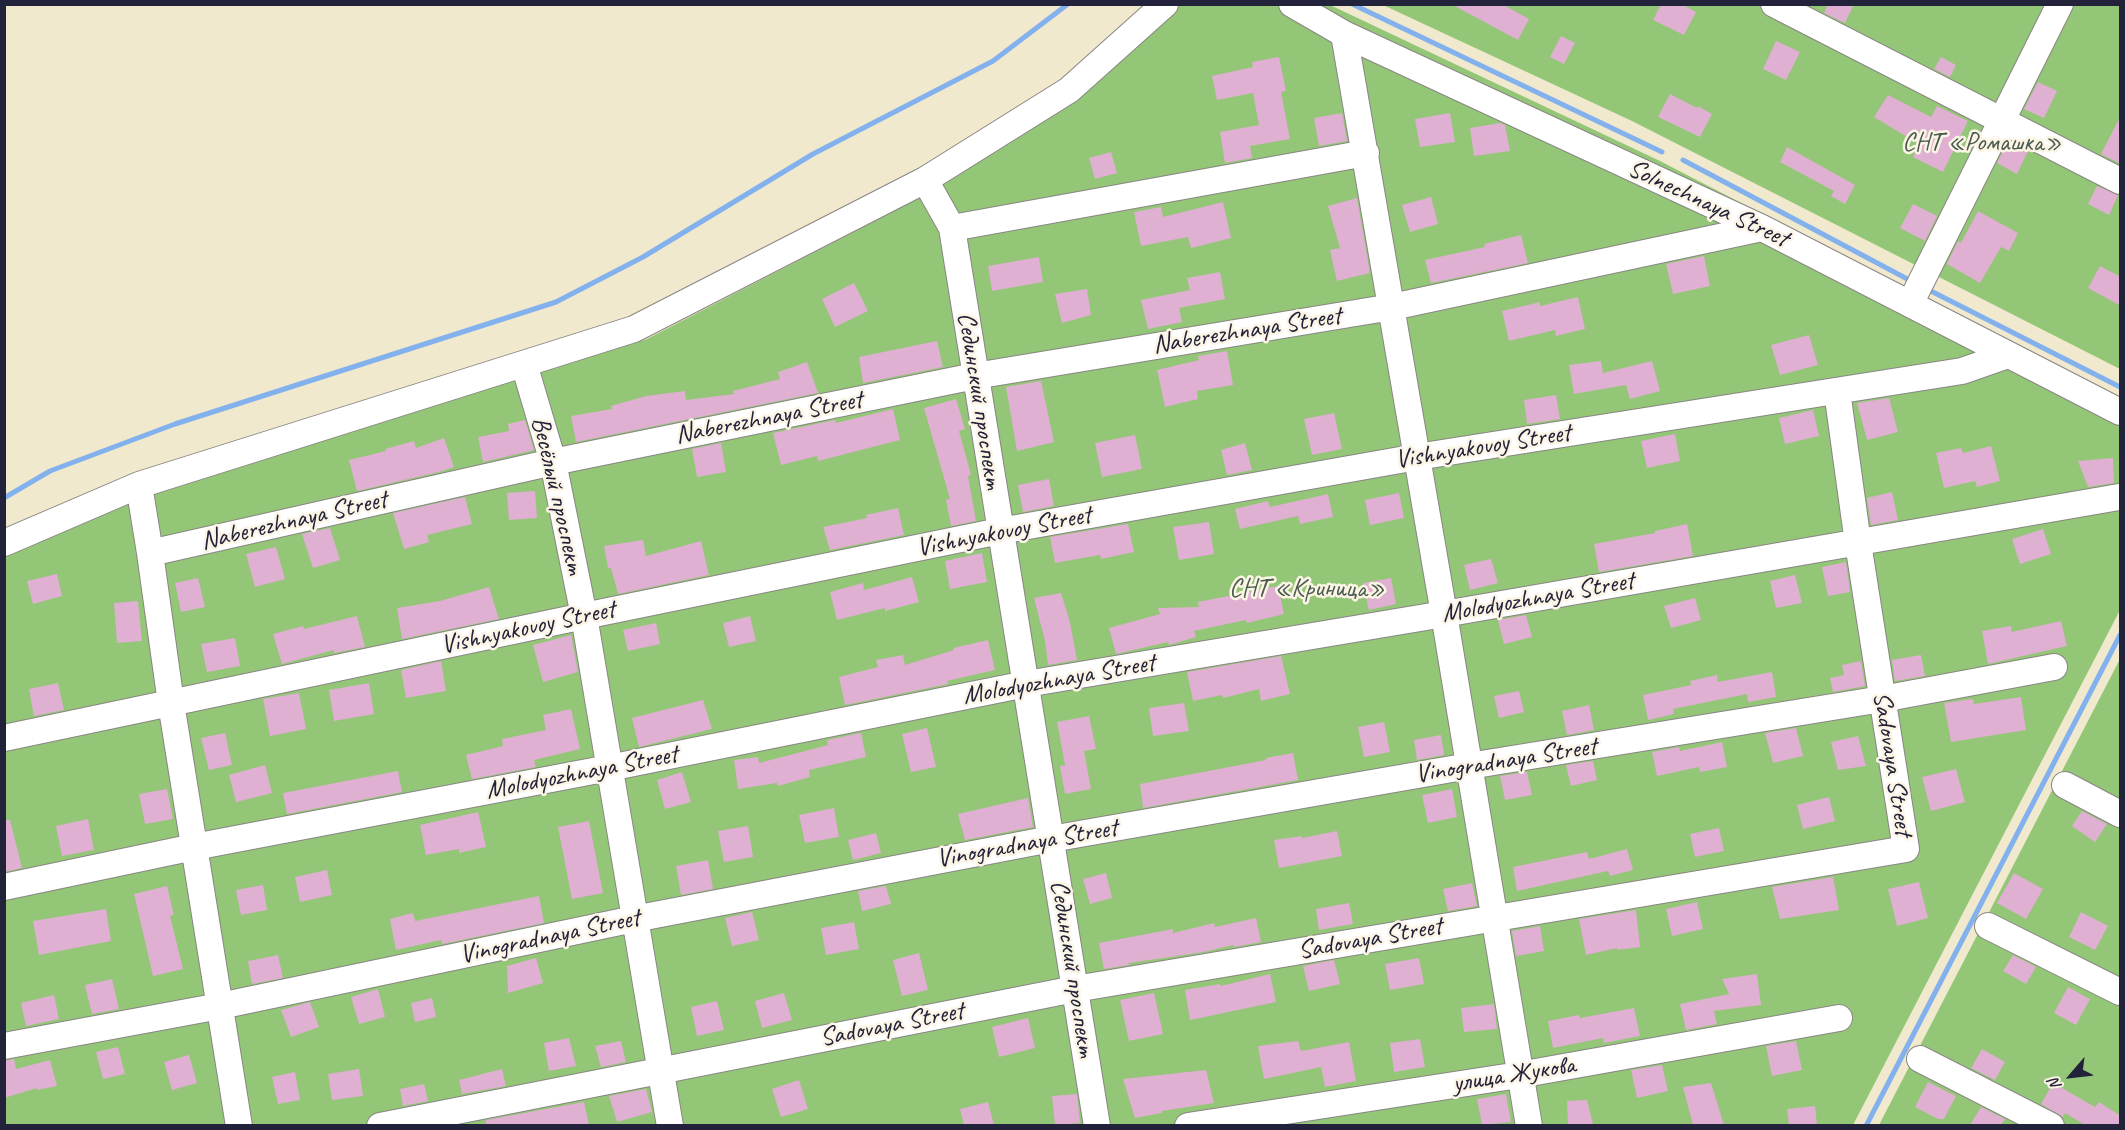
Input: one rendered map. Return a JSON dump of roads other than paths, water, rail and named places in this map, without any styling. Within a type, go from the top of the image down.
[{"type":"street","points":[[4,543],[139,485],[634,329],[925,180],[1070,90],[1165,4]]},
{"type":"street","name":"Solnechnaya Street","points":[[1292,4],[1344,34],[1762,228],[1916,291],[2008,355],[2121,412]]},
{"type":"street","points":[[1774,4],[2121,181]]},
{"type":"street","points":[[1916,291],[2060,4]]},
{"type":"street","points":[[1344,34],[1529,1125]]},
{"type":"street","points":[[952,228],[1366,153]]},
{"type":"street","name":"Сединский проспект","points":[[925,180],[952,228],[1097,1125]]},
{"type":"street","name":"Naberezhnaya Street","points":[[150,553],[553,462],[975,376],[1392,307],[1762,228]]},
{"type":"street","name":"Vishnyakovoy Street","points":[[4,738],[1000,531],[1417,457],[1962,371],[2008,355]]},
{"type":"street","name":"Весёлый проспект","points":[[524,364],[553,462],[584,616],[670,1125]]},
{"type":"street","name":"Sadovaya Street","points":[[380,1125],[1075,989],[1906,849],[1858,543],[1837,391]]},
{"type":"street","points":[[139,485],[171,703],[239,1125]]},
{"type":"street","name":"Molodyozhnaya Street","points":[[4,887],[194,847],[609,768],[1026,684],[2119,497]]},
{"type":"street","name":"Vinogradnaya Street","points":[[4,1046],[220,1006],[634,919],[1051,839],[1469,766],[1882,699],[2054,667]]},
{"type":"street","points":[[2065,785],[2121,814]]},
{"type":"street","points":[[1988,926],[2121,992]]},
{"type":"street","name":"улица Жукова","points":[[1188,1125],[1519,1076],[1839,1018]]},
{"type":"street","points":[[1920,1059],[2051,1125]]},
{"type":"waterway","points":[[4,498],[50,471],[175,424],[556,302],[643,257],[813,154],[993,61],[1068,4]]},
{"type":"waterway","points":[[1352,4],[1662,152]]},
{"type":"waterway","points":[[1683,160],[1913,282]]},
{"type":"waterway","points":[[1927,289],[2120,387]]},
{"type":"waterway","points":[[1866,1126],[2120,635]]},
{"type":"park label","name":"СНТ «Ромашка»","points":[[1982,143]]},
{"type":"park label","name":"СНТ «Криница»","points":[[1307,589]]}]
